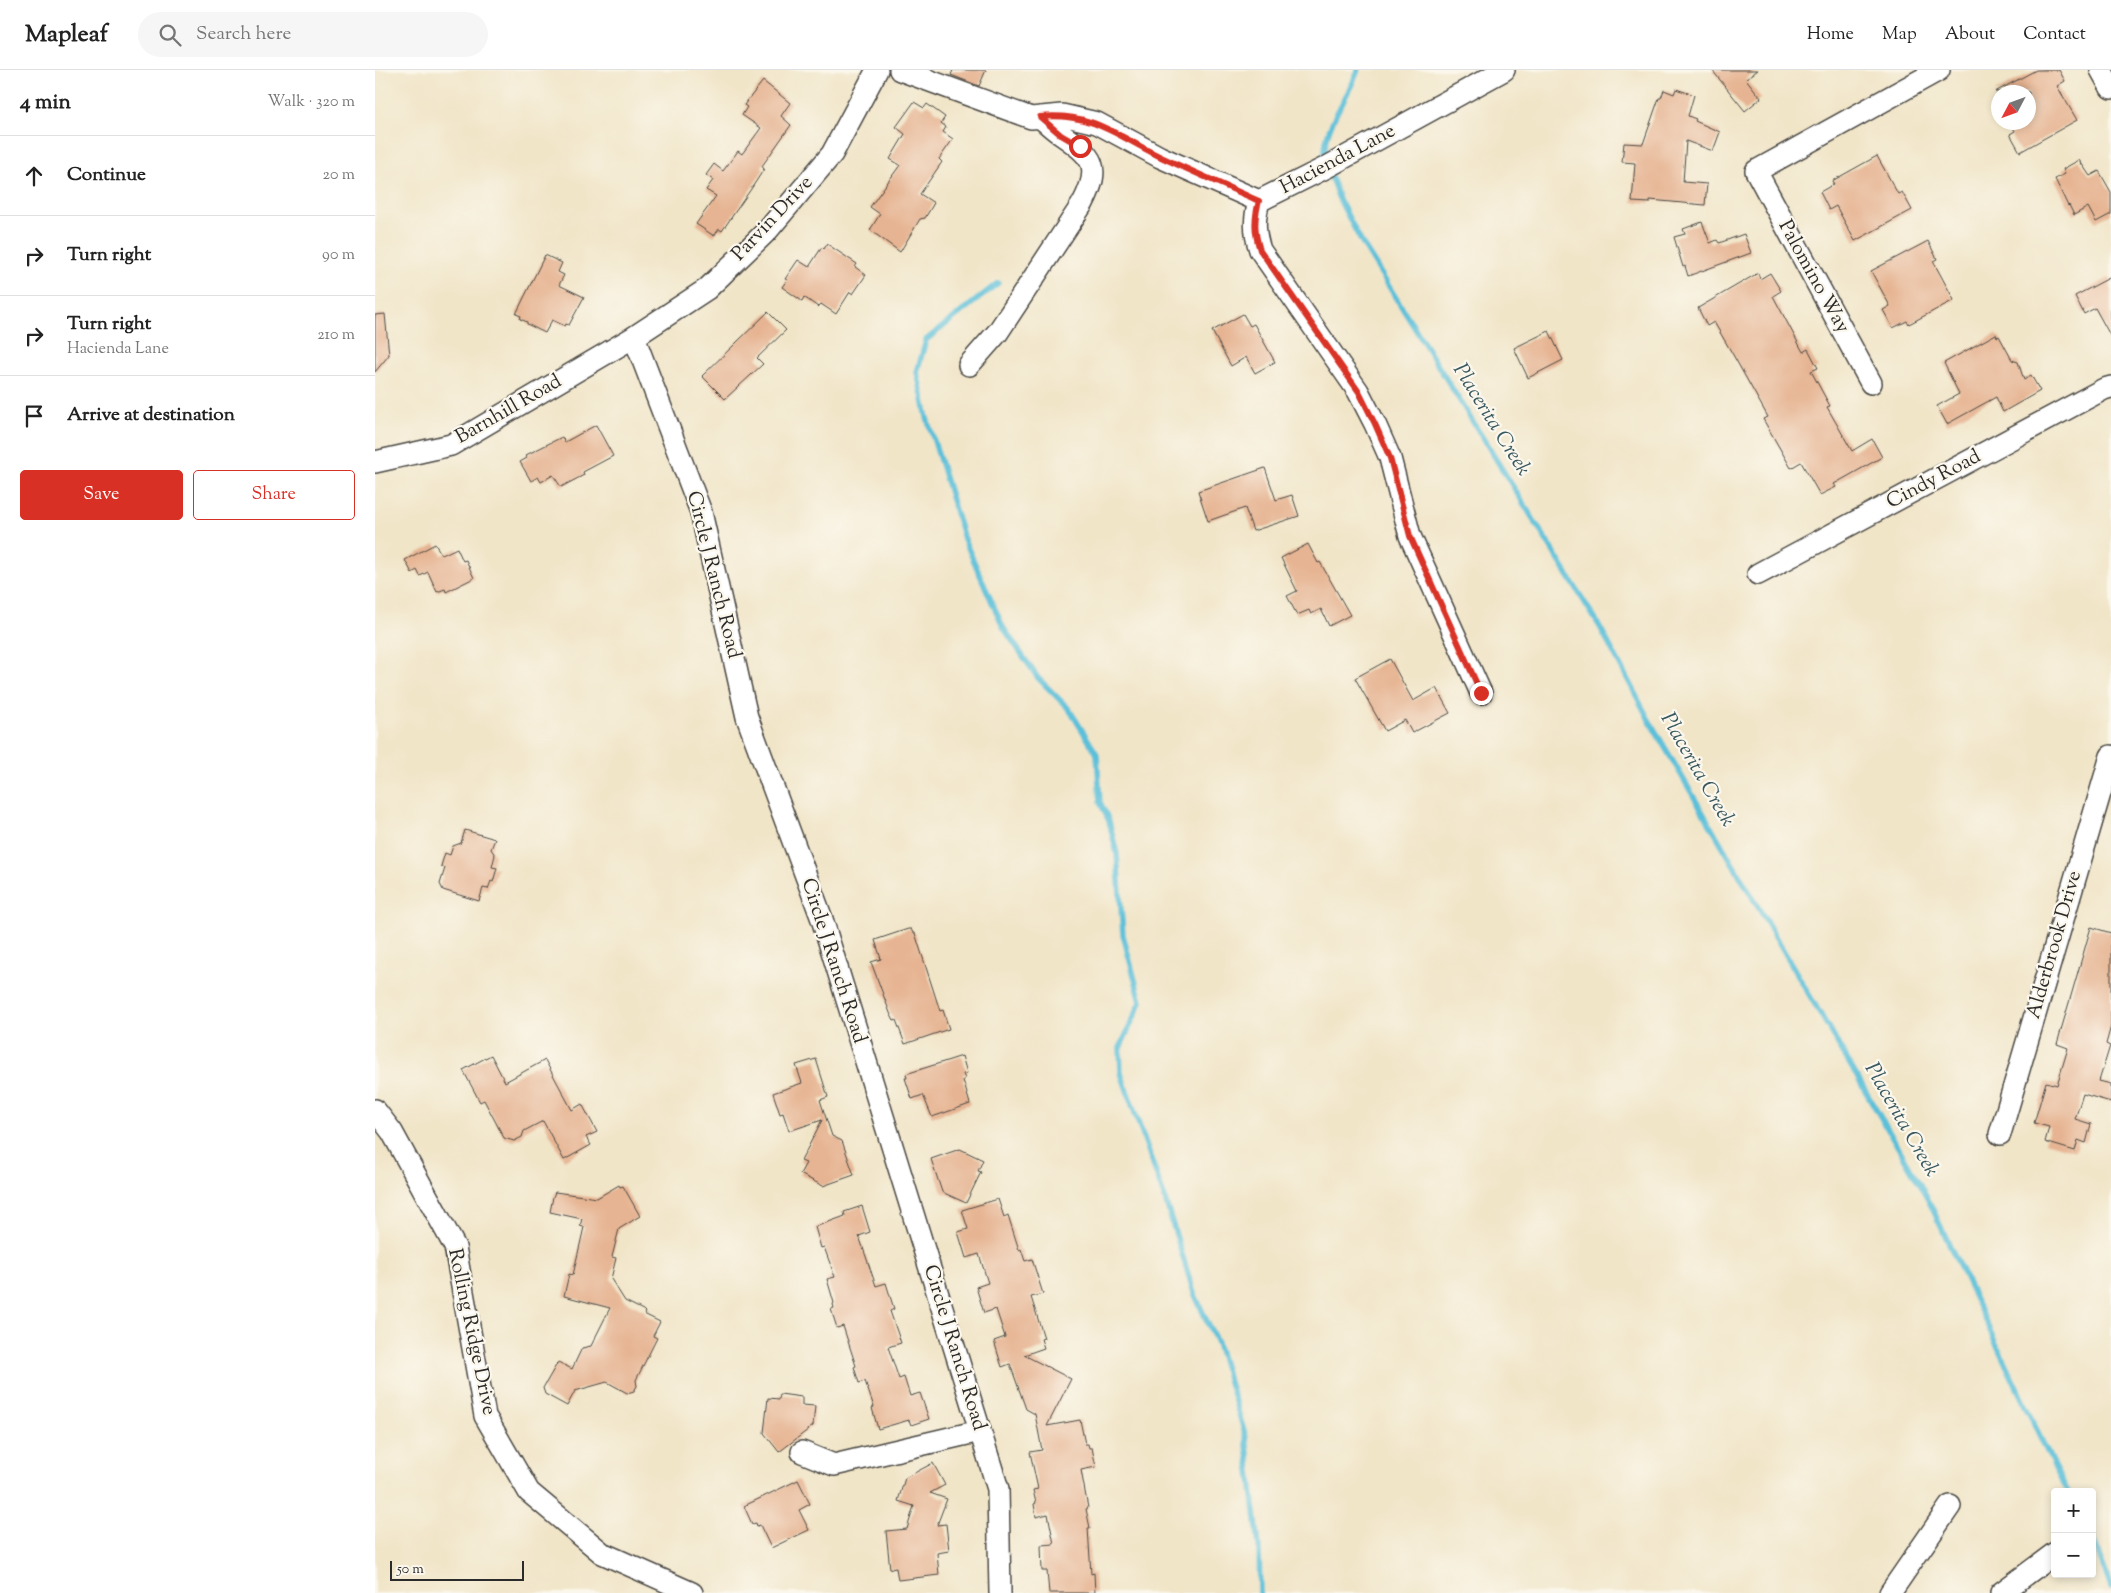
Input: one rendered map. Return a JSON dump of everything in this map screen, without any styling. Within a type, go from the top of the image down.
[{"type":"street","name":"Parvin Drive","points":[[634,336],[707,289],[767,231],[832,154],[877,70]]},
{"type":"street","points":[[900,70],[1031,118],[1062,115],[1097,123],[1160,156],[1259,201]]},
{"type":"street","name":"Hacienda Lane","points":[[1481,693],[1410,536],[1390,458],[1375,424],[1359,392],[1260,250],[1255,235],[1255,217],[1259,201],[1327,167],[1504,70]]},
{"type":"street","name":"Palomino Way","points":[[1871,383],[1756,171],[1939,70]]},
{"type":"street","points":[[2101,70],[2111,88]]},
{"type":"street","points":[[969,365],[998,332],[1083,203],[1093,180],[1093,169],[1085,152],[1040,117]]},
{"type":"street","name":"Barnhill Road","points":[[375,462],[451,445],[634,336]]},
{"type":"street","name":"Circle J Ranch Road","points":[[634,336],[701,512],[747,718],[822,919],[998,1489],[1000,1593]]},
{"type":"street","name":"Cindy Road","points":[[1757,574],[2104,388],[2111,386]]},
{"type":"street","name":"Alderbrook Drive","points":[[1999,1134],[2111,756]]},
{"type":"street","name":"Rolling Ridge Drive","points":[[375,1110],[392,1132],[455,1247],[485,1416],[529,1492],[602,1554],[691,1593]]},
{"type":"street","points":[[802,1452],[834,1465],[980,1432]]},
{"type":"street","points":[[1890,1593],[1950,1506]]},
{"type":"street","points":[[2001,1593],[2051,1556]]},
{"type":"building","points":[[953,70],[986,70],[979,86],[951,75]]},
{"type":"building","points":[[1712,70],[1758,70],[1746,79],[1761,98],[1745,111]]},
{"type":"building","points":[[2036,70],[2059,70],[2065,81],[2057,86],[2077,120],[2020,152],[2010,134],[2014,130],[2036,130],[2036,85],[2008,85]]},
{"type":"building","points":[[763,81],[790,103],[781,116],[791,125],[762,166],[764,169],[722,231],[719,229],[714,236],[696,224],[716,196],[706,190],[713,180],[706,175],[714,164],[723,171],[738,151],[742,154],[761,128],[742,115],[747,107],[744,105]]},
{"type":"building","points":[[1676,89],[1694,95],[1688,116],[1720,132],[1713,151],[1686,141],[1683,182],[1707,184],[1705,205],[1650,200],[1650,203],[1632,202],[1635,163],[1622,162],[1624,143],[1643,144],[1659,98],[1661,98],[1664,90],[1674,94]]},
{"type":"building","points":[[914,102],[924,108],[927,104],[945,117],[941,123],[946,127],[943,132],[953,139],[939,159],[942,162],[920,194],[934,203],[925,218],[920,219],[900,252],[870,230],[880,214],[870,207],[900,165],[890,159],[905,134],[896,127]]},
{"type":"building","points":[[1877,156],[1898,194],[1902,192],[1912,210],[1855,241],[1836,206],[1829,210],[1820,192],[1834,184],[1832,181]]},
{"type":"building","points":[[2079,160],[2090,176],[2099,171],[2111,192],[2111,214],[2096,222],[2088,207],[2074,215],[2055,179],[2065,174],[2063,169]]},
{"type":"building","points":[[1702,222],[1710,243],[1717,240],[1719,243],[1744,234],[1751,253],[1688,276],[1685,266],[1683,267],[1674,237],[1685,234],[1683,229]]},
{"type":"building","points":[[1928,241],[1937,259],[1933,261],[1954,300],[1909,324],[1907,321],[1893,328],[1883,310],[1890,306],[1871,271]]},
{"type":"building","points":[[827,244],[857,264],[855,267],[866,275],[853,294],[850,292],[836,314],[821,304],[818,307],[804,297],[802,301],[782,287],[798,260],[809,267],[822,247],[824,249]]},
{"type":"building","points":[[545,255],[562,263],[558,272],[564,275],[559,285],[584,297],[569,325],[566,324],[565,326],[552,320],[545,333],[527,324],[527,322],[520,319],[521,316],[516,314]]},
{"type":"building","points":[[1758,273],[1760,279],[1770,273],[1781,291],[1773,296],[1803,352],[1808,349],[1818,368],[1811,371],[1830,406],[1827,407],[1852,451],[1872,439],[1882,457],[1834,484],[1836,487],[1820,495],[1801,462],[1791,468],[1763,419],[1768,417],[1714,322],[1707,326],[1698,308]]},
{"type":"building","points":[[2111,277],[2111,337],[2095,308],[2084,314],[2075,296]]},
{"type":"building","points":[[768,312],[786,330],[757,358],[763,364],[725,399],[702,376]]},
{"type":"building","points":[[385,314],[389,355],[375,372],[375,315]]},
{"type":"building","points":[[1243,314],[1250,326],[1254,324],[1275,362],[1255,373],[1246,357],[1231,366],[1212,331]]},
{"type":"building","points":[[1549,331],[1563,360],[1528,378],[1514,348]]},
{"type":"building","points":[[1996,334],[1997,337],[1999,336],[2012,360],[2018,362],[2024,380],[2031,375],[2040,391],[2003,412],[1996,397],[1947,424],[1937,406],[1959,394],[1944,363]]},
{"type":"building","points":[[596,425],[613,456],[583,472],[584,475],[561,487],[553,475],[541,482],[538,477],[531,481],[520,462],[527,458],[526,455],[562,437],[565,442]]},
{"type":"building","points":[[1265,468],[1276,500],[1292,495],[1299,516],[1253,531],[1245,508],[1208,521],[1198,491]]},
{"type":"building","points":[[435,544],[442,555],[457,548],[463,561],[466,560],[474,578],[446,592],[445,589],[437,592],[428,572],[420,576],[417,570],[412,573],[405,560]]},
{"type":"building","points":[[1308,544],[1350,615],[1329,626],[1321,609],[1311,614],[1309,610],[1297,615],[1287,596],[1297,591],[1281,558]]},
{"type":"building","points":[[1390,659],[1413,701],[1436,688],[1450,713],[1412,733],[1405,720],[1385,731],[1355,678]]},
{"type":"building","points":[[465,830],[495,839],[491,849],[495,855],[492,867],[497,868],[493,882],[491,881],[488,889],[483,888],[479,901],[443,890],[440,884],[445,868],[441,866],[445,853],[450,855],[453,846],[461,843]]},
{"type":"building","points":[[2091,927],[2111,933],[2111,1026],[2106,1044],[2110,1046],[2099,1081],[2111,1084],[2111,1102],[2083,1094],[2075,1119],[2091,1124],[2086,1143],[2078,1140],[2075,1151],[2045,1142],[2049,1127],[2034,1123],[2046,1082],[2057,1085],[2068,1048],[2057,1044]]},
{"type":"building","points":[[908,929],[915,933],[940,1011],[943,1010],[949,1029],[905,1044],[896,1020],[894,1021],[890,1013],[871,962],[881,959],[875,940]]},
{"type":"building","points":[[491,1055],[505,1082],[545,1060],[572,1110],[582,1104],[597,1132],[586,1137],[591,1145],[564,1160],[543,1121],[524,1131],[522,1137],[514,1141],[504,1138],[484,1100],[480,1102],[463,1070]]},
{"type":"building","points":[[962,1056],[967,1073],[963,1074],[965,1079],[963,1080],[970,1104],[932,1117],[923,1095],[912,1099],[905,1078],[907,1078],[906,1074]]},
{"type":"building","points":[[816,1059],[828,1097],[820,1100],[832,1136],[842,1141],[854,1175],[823,1186],[800,1174],[806,1163],[801,1161],[822,1120],[789,1131],[783,1113],[780,1114],[773,1093],[802,1083],[796,1065]]},
{"type":"building","points":[[960,1149],[983,1160],[978,1171],[981,1172],[966,1203],[942,1192],[931,1159]]},
{"type":"building","points":[[619,1185],[620,1187],[623,1186],[640,1216],[619,1229],[612,1257],[616,1258],[611,1279],[625,1301],[643,1310],[644,1314],[660,1322],[653,1336],[657,1338],[636,1380],[637,1386],[634,1391],[627,1393],[607,1382],[575,1391],[567,1406],[545,1394],[543,1388],[558,1362],[572,1369],[582,1348],[591,1346],[610,1308],[564,1296],[569,1274],[573,1275],[584,1227],[580,1226],[582,1219],[550,1212],[553,1197],[555,1192],[597,1198]]},
{"type":"building","points":[[998,1199],[1004,1217],[1008,1215],[1019,1250],[1021,1249],[1025,1261],[1032,1259],[1043,1294],[1031,1297],[1044,1338],[1041,1339],[1044,1348],[1024,1355],[1071,1379],[1047,1426],[1080,1420],[1085,1444],[1092,1448],[1096,1467],[1081,1470],[1088,1508],[1086,1509],[1090,1528],[1088,1528],[1091,1574],[1094,1573],[1095,1593],[1049,1593],[1047,1571],[1042,1571],[1041,1545],[1054,1544],[1048,1514],[1036,1517],[1034,1504],[1036,1503],[1033,1490],[1038,1489],[1030,1452],[1042,1450],[1035,1414],[1026,1409],[1010,1364],[1002,1367],[994,1341],[1005,1337],[996,1309],[984,1313],[976,1287],[988,1283],[979,1254],[966,1258],[958,1232],[968,1229],[962,1210]]},
{"type":"building","points":[[862,1206],[870,1232],[859,1236],[876,1286],[886,1283],[894,1309],[890,1311],[901,1343],[888,1347],[899,1379],[904,1377],[910,1396],[920,1393],[929,1419],[911,1425],[909,1420],[878,1429],[872,1408],[874,1407],[865,1381],[859,1383],[854,1367],[856,1366],[843,1326],[837,1328],[831,1309],[834,1308],[834,1303],[827,1279],[835,1277],[824,1247],[821,1248],[815,1227],[845,1216],[844,1212]]},
{"type":"building","points":[[780,1394],[802,1397],[802,1405],[815,1406],[813,1426],[779,1452],[764,1433],[768,1398],[779,1399]]},
{"type":"building","points":[[933,1463],[945,1485],[930,1493],[947,1499],[937,1525],[946,1524],[949,1551],[937,1553],[939,1575],[898,1580],[896,1568],[890,1569],[886,1531],[907,1529],[914,1506],[898,1501],[905,1478]]},
{"type":"building","points":[[798,1480],[810,1504],[799,1510],[809,1530],[771,1548],[760,1525],[752,1524],[744,1506]]},
{"type":"waterway","name":"Placerita Creek","points":[[1326,163],[1325,151],[1330,127],[1358,70]]},
{"type":"waterway","name":"Placerita Creek","points":[[1329,172],[1339,199],[1362,243],[1600,627],[1649,720],[1926,1195],[2066,1488]]},
{"type":"waterway","points":[[998,283],[926,340],[917,372],[927,418],[964,539],[1003,627],[1038,678],[1069,709],[1097,754],[1100,802],[1109,821],[1117,854],[1123,935],[1141,1002],[1120,1048],[1121,1073],[1164,1196],[1194,1293],[1217,1343],[1246,1437],[1259,1546],[1260,1593]]},
{"type":"waterway","name":"Placerita Creek","points":[[2096,1547],[2111,1588]]},
{"type":"route","points":[[1080,146],[1061,135],[1040,117],[1062,115],[1097,123],[1160,156],[1259,201],[1255,217],[1255,235],[1260,250],[1359,392],[1375,424],[1390,458],[1410,536],[1481,693]]}]
